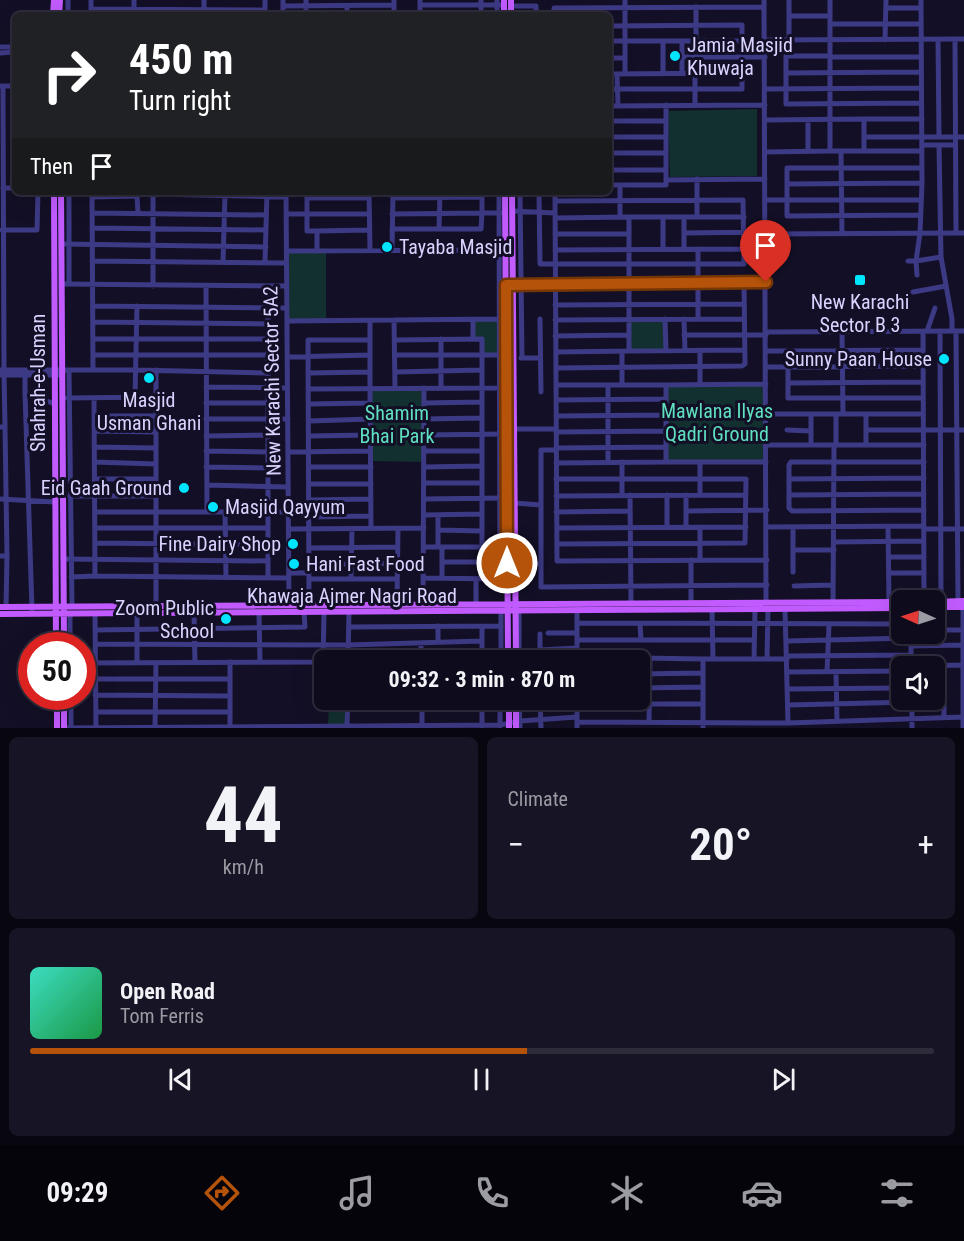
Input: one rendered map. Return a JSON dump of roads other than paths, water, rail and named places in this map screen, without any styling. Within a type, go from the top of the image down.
[{"type":"main road","name":"Shahrah-e-Usman","points":[[54,195],[56,632]]},
{"type":"main road","name":"Shahrah-e-Usman","points":[[61,195],[66,284],[68,607],[65,632]]},
{"type":"main road","points":[[504,650],[504,388],[509,284],[505,195]]},
{"type":"main road","points":[[511,195],[506,212],[502,250],[509,284],[503,319],[514,429],[514,564],[517,650]]},
{"type":"main road","name":"Khawaja Ajmer Nagri Road","points":[[517,609],[631,603],[691,603],[755,609],[767,606],[785,609],[798,606],[889,602]]},
{"type":"main road","points":[[945,603],[962,604]]},
{"type":"main road","name":"Khawaja Ajmer Nagri Road","points":[[32,610],[55,615],[194,614],[230,609],[309,604],[476,604],[506,609]]},
{"type":"main road","points":[[332,604],[333,612]]},
{"type":"main road","points":[[945,606],[962,604]]},
{"type":"main road","name":"Khawaja Ajmer Nagri Road","points":[[32,610],[56,607],[156,605],[259,612],[324,613],[506,609],[712,609],[727,606],[891,608]]},
{"type":"main road","points":[[126,606],[126,614]]},
{"type":"main road","points":[[3,607],[32,610]]},
{"type":"main road","points":[[0,614],[32,610]]},
{"type":"main road","points":[[57,710],[57,728]]},
{"type":"main road","points":[[64,710],[64,728]]},
{"type":"main road","points":[[512,710],[515,725]]},
{"type":"main road","points":[[515,725],[517,710]]},
{"type":"street","points":[[91,0],[91,12],[204,12],[204,0]]},
{"type":"street","points":[[134,0],[134,12]]},
{"type":"street","points":[[625,0],[625,74]]},
{"type":"street","points":[[789,0],[789,40]]},
{"type":"street","points":[[830,0],[830,151]]},
{"type":"street","points":[[885,40],[886,0]]},
{"type":"street","points":[[917,275],[922,183],[921,0]]},
{"type":"street","points":[[283,3],[347,6],[394,3]]},
{"type":"street","points":[[420,3],[506,3],[536,6],[536,12]]},
{"type":"street","points":[[554,12],[554,8],[696,7],[764,3],[766,659]]},
{"type":"street","points":[[347,6],[347,12]]},
{"type":"street","points":[[696,7],[696,41]]},
{"type":"street","points":[[886,8],[921,8]]},
{"type":"street","points":[[789,16],[830,16]]},
{"type":"street","points":[[830,24],[921,24]]},
{"type":"street","points":[[612,26],[742,25],[742,89],[612,89]]},
{"type":"street","points":[[765,40],[964,39]]},
{"type":"street","points":[[938,40],[939,137]]},
{"type":"street","points":[[955,40],[956,233]]},
{"type":"street","points":[[663,41],[663,73]]},
{"type":"street","points":[[682,41],[682,73]]},
{"type":"street","points":[[612,42],[742,41]]},
{"type":"street","points":[[921,57],[786,56],[786,104],[921,104]]},
{"type":"street","points":[[682,57],[765,57]]},
{"type":"street","points":[[612,58],[625,58]]},
{"type":"street","points":[[786,73],[921,72]]},
{"type":"street","points":[[695,73],[695,105]]},
{"type":"street","points":[[612,74],[742,73]]},
{"type":"street","points":[[617,74],[618,106]]},
{"type":"street","points":[[2,86],[3,607]]},
{"type":"street","points":[[765,89],[921,88]]},
{"type":"street","points":[[612,185],[666,185],[666,105]]},
{"type":"street","points":[[612,106],[765,105]]},
{"type":"street","points":[[864,119],[864,151]]},
{"type":"street","points":[[765,120],[921,119]]},
{"type":"street","points":[[808,120],[808,152]]},
{"type":"street","points":[[612,121],[666,121]]},
{"type":"street","points":[[612,137],[666,137]]},
{"type":"street","points":[[864,137],[964,137]]},
{"type":"street","points":[[765,152],[864,151],[955,144]]},
{"type":"street","points":[[939,145],[939,233],[954,331],[961,529],[963,728]]},
{"type":"street","points":[[842,151],[842,234]]},
{"type":"street","points":[[612,153],[666,153]]},
{"type":"street","points":[[921,215],[787,216],[787,184],[788,168],[922,168]]},
{"type":"street","points":[[612,170],[666,170]]},
{"type":"street","points":[[697,179],[698,217]]},
{"type":"street","points":[[666,180],[765,179]]},
{"type":"street","points":[[787,184],[922,183]]},
{"type":"street","points":[[620,185],[620,217]]},
{"type":"street","points":[[3,188],[12,188]]},
{"type":"street","points":[[2,230],[37,230],[38,195]]},
{"type":"street","points":[[69,195],[66,284],[286,286]]},
{"type":"street","points":[[92,195],[93,370]]},
{"type":"street","points":[[114,195],[137,196],[138,213]]},
{"type":"street","points":[[153,195],[153,286]]},
{"type":"street","points":[[223,262],[225,195]]},
{"type":"street","points":[[265,262],[267,195]]},
{"type":"street","name":"New Karachi Sector 5A2","points":[[286,195],[289,605]]},
{"type":"street","points":[[369,230],[307,231],[307,195],[369,195],[370,250]]},
{"type":"street","points":[[392,250],[393,195],[440,195],[439,229]]},
{"type":"street","points":[[392,230],[481,229],[482,195]]},
{"type":"street","points":[[500,195],[506,212]]},
{"type":"street","points":[[520,195],[522,358]]},
{"type":"street","points":[[539,195],[540,264],[555,266],[744,264],[743,200],[555,201]]},
{"type":"street","points":[[555,195],[556,560],[767,560]]},
{"type":"street","points":[[765,200],[921,200]]},
{"type":"street","points":[[392,214],[539,212],[555,215],[620,217],[744,217]]},
{"type":"street","points":[[92,213],[266,215]]},
{"type":"street","points":[[286,214],[369,214]]},
{"type":"street","points":[[628,217],[629,351]]},
{"type":"street","points":[[663,217],[663,249]]},
{"type":"street","points":[[684,217],[684,249]]},
{"type":"street","points":[[92,228],[266,230]]},
{"type":"street","points":[[317,231],[317,250]]},
{"type":"street","points":[[684,233],[964,233]]},
{"type":"street","points":[[555,234],[628,234]]},
{"type":"street","points":[[62,244],[266,247]]},
{"type":"street","points":[[698,249],[698,319]]},
{"type":"street","points":[[555,250],[744,249]]},
{"type":"street","points":[[286,251],[502,250],[503,319],[287,321]]},
{"type":"street","points":[[908,261],[941,257]]},
{"type":"street","points":[[92,261],[286,262]]},
{"type":"street","points":[[556,368],[742,366],[745,364],[744,282]]},
{"type":"street","points":[[509,284],[766,282]]},
{"type":"street","points":[[206,286],[207,511]]},
{"type":"street","points":[[268,286],[268,578]]},
{"type":"street","points":[[913,292],[946,286]]},
{"type":"street","points":[[555,305],[744,303]]},
{"type":"street","points":[[93,306],[286,308]]},
{"type":"street","points":[[135,398],[137,306]]},
{"type":"street","points":[[924,590],[923,350],[925,331],[935,308]]},
{"type":"street","points":[[540,319],[541,392]]},
{"type":"street","points":[[684,319],[684,351]]},
{"type":"street","points":[[555,320],[744,319]]},
{"type":"street","points":[[394,320],[395,388]]},
{"type":"street","points":[[473,320],[473,339]]},
{"type":"street","points":[[665,320],[666,351]]},
{"type":"street","points":[[370,321],[371,528]]},
{"type":"street","points":[[93,322],[268,324]]},
{"type":"street","points":[[833,604],[834,462],[843,398],[842,331]]},
{"type":"street","points":[[938,590],[941,529],[940,331]]},
{"type":"street","points":[[684,335],[964,331]]},
{"type":"street","points":[[555,336],[629,335]]},
{"type":"street","points":[[93,339],[268,339]]},
{"type":"street","points":[[441,339],[441,388]]},
{"type":"street","points":[[394,340],[482,339],[482,562],[476,604]]},
{"type":"street","points":[[309,604],[309,340],[370,340]]},
{"type":"street","points":[[556,352],[744,350]]},
{"type":"street","points":[[766,351],[923,350]]},
{"type":"street","points":[[622,351],[622,385]]},
{"type":"street","points":[[700,351],[700,384]]},
{"type":"street","points":[[788,351],[788,397],[790,398],[923,398]]},
{"type":"street","points":[[93,355],[268,356]]},
{"type":"street","points":[[287,357],[370,355]]},
{"type":"street","points":[[395,355],[540,358]]},
{"type":"street","points":[[766,367],[923,366]]},
{"type":"street","points":[[2,373],[93,370],[268,373]]},
{"type":"street","points":[[156,370],[156,605]]},
{"type":"street","points":[[395,372],[482,370]]},
{"type":"street","points":[[309,373],[370,372]]},
{"type":"street","points":[[25,373],[32,610]]},
{"type":"street","points":[[788,383],[923,382]]},
{"type":"street","points":[[666,384],[666,462]]},
{"type":"street","points":[[556,385],[766,384]]},
{"type":"street","points":[[608,385],[608,463]]},
{"type":"street","points":[[206,387],[287,388]]},
{"type":"street","points":[[423,604],[424,388]]},
{"type":"street","points":[[309,389],[504,388]]},
{"type":"street","points":[[25,393],[55,404]]},
{"type":"street","points":[[68,607],[71,577],[67,559],[70,496],[66,397],[156,397]]},
{"type":"street","points":[[94,398],[95,576]]},
{"type":"street","points":[[556,400],[666,399]]},
{"type":"street","points":[[424,403],[482,402]]},
{"type":"street","points":[[206,403],[268,403]]},
{"type":"street","points":[[309,404],[370,403]]},
{"type":"street","points":[[766,414],[923,414]]},
{"type":"street","points":[[811,414],[811,445]]},
{"type":"street","points":[[866,414],[866,445]]},
{"type":"street","points":[[556,416],[666,415]]},
{"type":"street","points":[[94,416],[156,416]]},
{"type":"street","points":[[206,419],[288,418]]},
{"type":"street","points":[[424,419],[482,418]]},
{"type":"street","points":[[309,421],[370,419]]},
{"type":"street","points":[[514,429],[666,431]]},
{"type":"street","points":[[787,430],[811,431]]},
{"type":"street","points":[[866,430],[964,430]]},
{"type":"street","points":[[94,432],[156,432]]},
{"type":"street","points":[[424,435],[504,434]]},
{"type":"street","points":[[206,436],[269,435]]},
{"type":"street","points":[[309,436],[370,435]]},
{"type":"street","points":[[766,446],[924,445]]},
{"type":"street","points":[[94,447],[156,448]]},
{"type":"street","points":[[666,447],[541,450],[541,587],[767,585]]},
{"type":"street","points":[[424,451],[482,450]]},
{"type":"street","points":[[206,451],[269,452]]},
{"type":"street","points":[[288,452],[370,451]]},
{"type":"street","points":[[94,462],[156,464]]},
{"type":"street","points":[[622,462],[622,495]]},
{"type":"street","points":[[700,462],[700,495]]},
{"type":"street","points":[[556,463],[766,462]]},
{"type":"street","points":[[924,462],[791,462],[789,478],[789,508],[792,511],[924,510]]},
{"type":"street","points":[[424,467],[482,466]]},
{"type":"street","points":[[206,467],[269,468]]},
{"type":"street","points":[[309,467],[371,467]]},
{"type":"street","points":[[556,479],[745,478],[746,495],[746,542],[557,544]]},
{"type":"street","points":[[789,478],[924,478]]},
{"type":"street","points":[[95,479],[156,479]]},
{"type":"street","points":[[424,483],[482,483]]},
{"type":"street","points":[[207,484],[288,487]]},
{"type":"street","points":[[309,484],[371,484]]},
{"type":"street","points":[[790,495],[924,494]]},
{"type":"street","points":[[630,495],[631,603]]},
{"type":"street","points":[[667,495],[667,527]]},
{"type":"street","points":[[686,495],[686,527]]},
{"type":"street","points":[[556,496],[746,495]]},
{"type":"street","points":[[70,496],[156,496]]},
{"type":"street","points":[[424,499],[504,498]]},
{"type":"street","points":[[3,499],[55,502]]},
{"type":"street","points":[[309,500],[371,499]]},
{"type":"street","points":[[514,503],[541,504]]},
{"type":"street","points":[[686,510],[767,510]]},
{"type":"street","points":[[225,511],[226,577]]},
{"type":"street","points":[[556,512],[630,511]]},
{"type":"street","points":[[95,512],[288,512]]},
{"type":"street","points":[[424,515],[482,514]]},
{"type":"street","points":[[438,515],[442,578]]},
{"type":"street","points":[[309,517],[371,516]]},
{"type":"street","points":[[767,527],[888,526],[961,529]]},
{"type":"street","points":[[888,526],[889,602]]},
{"type":"street","points":[[541,531],[630,527],[746,527]]},
{"type":"street","points":[[700,527],[700,560]]},
{"type":"street","points":[[793,527],[793,573]]},
{"type":"street","points":[[95,528],[268,528]]},
{"type":"street","points":[[397,604],[398,528]]},
{"type":"street","points":[[289,529],[424,528]]},
{"type":"street","points":[[351,579],[352,529]]},
{"type":"street","points":[[438,530],[482,531]]},
{"type":"street","points":[[834,542],[924,541]]},
{"type":"street","points":[[95,543],[268,545]]},
{"type":"street","points":[[309,548],[398,547]]},
{"type":"street","points":[[424,547],[482,547]]},
{"type":"street","points":[[793,550],[834,550]]},
{"type":"street","points":[[888,558],[924,557]]},
{"type":"street","points":[[67,559],[268,561]]},
{"type":"street","points":[[691,560],[691,603]]},
{"type":"street","points":[[424,578],[500,579],[504,562],[442,562]]},
{"type":"street","points":[[309,564],[398,563]]},
{"type":"street","points":[[514,564],[541,564]]},
{"type":"street","points":[[889,573],[924,573]]},
{"type":"street","points":[[71,577],[268,578],[289,575],[397,579]]},
{"type":"street","points":[[794,586],[833,585]]},
{"type":"street","points":[[503,650],[501,626],[506,609]]},
{"type":"street","points":[[540,634],[540,650],[577,648],[577,609]]},
{"type":"street","points":[[712,609],[713,659]]},
{"type":"street","points":[[754,659],[755,609]]},
{"type":"street","points":[[785,609],[788,723]]},
{"type":"street","points":[[259,612],[260,662]]},
{"type":"street","points":[[95,615],[95,630],[305,627],[304,612]]},
{"type":"street","points":[[348,650],[349,612]]},
{"type":"street","points":[[322,650],[324,613]]},
{"type":"street","points":[[137,614],[137,663]]},
{"type":"street","points":[[194,614],[195,663]]},
{"type":"street","points":[[67,615],[69,632]]},
{"type":"street","points":[[577,623],[891,624]]},
{"type":"street","points":[[640,624],[641,640]]},
{"type":"street","points":[[827,672],[829,625]]},
{"type":"street","points":[[438,626],[438,642]]},
{"type":"street","points":[[482,626],[482,650]]},
{"type":"street","points":[[348,627],[501,626]]},
{"type":"street","points":[[945,630],[963,630]]},
{"type":"street","points":[[548,633],[641,640],[754,640]]},
{"type":"street","points":[[787,641],[891,636]]},
{"type":"street","points":[[96,644],[348,645],[482,641]]},
{"type":"street","points":[[421,643],[421,650]]},
{"type":"street","points":[[650,658],[766,659],[911,655],[911,646],[963,645]]},
{"type":"street","points":[[703,659],[704,725]]},
{"type":"street","points":[[230,662],[230,727]]},
{"type":"street","points":[[96,663],[314,662]]},
{"type":"street","points":[[155,728],[156,663]]},
{"type":"street","points":[[945,665],[964,665]]},
{"type":"street","points":[[787,672],[891,671]]},
{"type":"street","points":[[836,672],[837,721]]},
{"type":"street","points":[[650,674],[703,673]]},
{"type":"street","points":[[96,680],[230,679]]},
{"type":"street","points":[[650,688],[703,687]]},
{"type":"street","points":[[788,689],[891,688]]},
{"type":"street","points":[[96,695],[230,696]]},
{"type":"street","points":[[788,705],[891,702]]},
{"type":"street","points":[[650,705],[703,704]]},
{"type":"street","points":[[71,710],[71,728]]},
{"type":"street","points":[[347,725],[348,710]]},
{"type":"street","points":[[422,710],[422,724]]},
{"type":"street","points":[[482,710],[482,727]]},
{"type":"street","points":[[500,710],[500,727]]},
{"type":"street","points":[[541,710],[541,728]]},
{"type":"street","points":[[649,721],[650,710]]},
{"type":"street","points":[[912,710],[912,728]]},
{"type":"street","points":[[944,710],[944,717]]},
{"type":"street","points":[[96,728],[96,712],[230,712]]},
{"type":"street","points":[[64,728],[347,725],[381,727],[422,724],[500,727],[541,719],[639,725],[649,721],[704,725],[771,725],[964,717]]},
{"type":"street","points":[[850,720],[850,728]]},
{"type":"place","name":"Jamia Masjid Khuwaja","points":[[675,56]]},
{"type":"place","name":"Tayaba Masjid","points":[[387,247]]},
{"type":"place","name":"New Karachi Sector B 3","points":[[860,280]]},
{"type":"place","name":"Sunny Paan House","points":[[944,359]]},
{"type":"place","name":"Masjid Usman Ghani","points":[[149,378]]},
{"type":"place","name":"Eid Gaah Ground","points":[[184,488]]},
{"type":"place","name":"Masjid Qayyum","points":[[213,507]]},
{"type":"place","name":"Fine Dairy Shop","points":[[293,544]]},
{"type":"place","name":"Hani Fast Food","points":[[294,564]]},
{"type":"place","name":"Zoom Public School","points":[[226,619]]},
{"type":"park label","name":"Mawlana Ilyas Qadri Ground","points":[[717,422]]},
{"type":"park label","name":"Shamim Bhai Park","points":[[397,424]]}]
